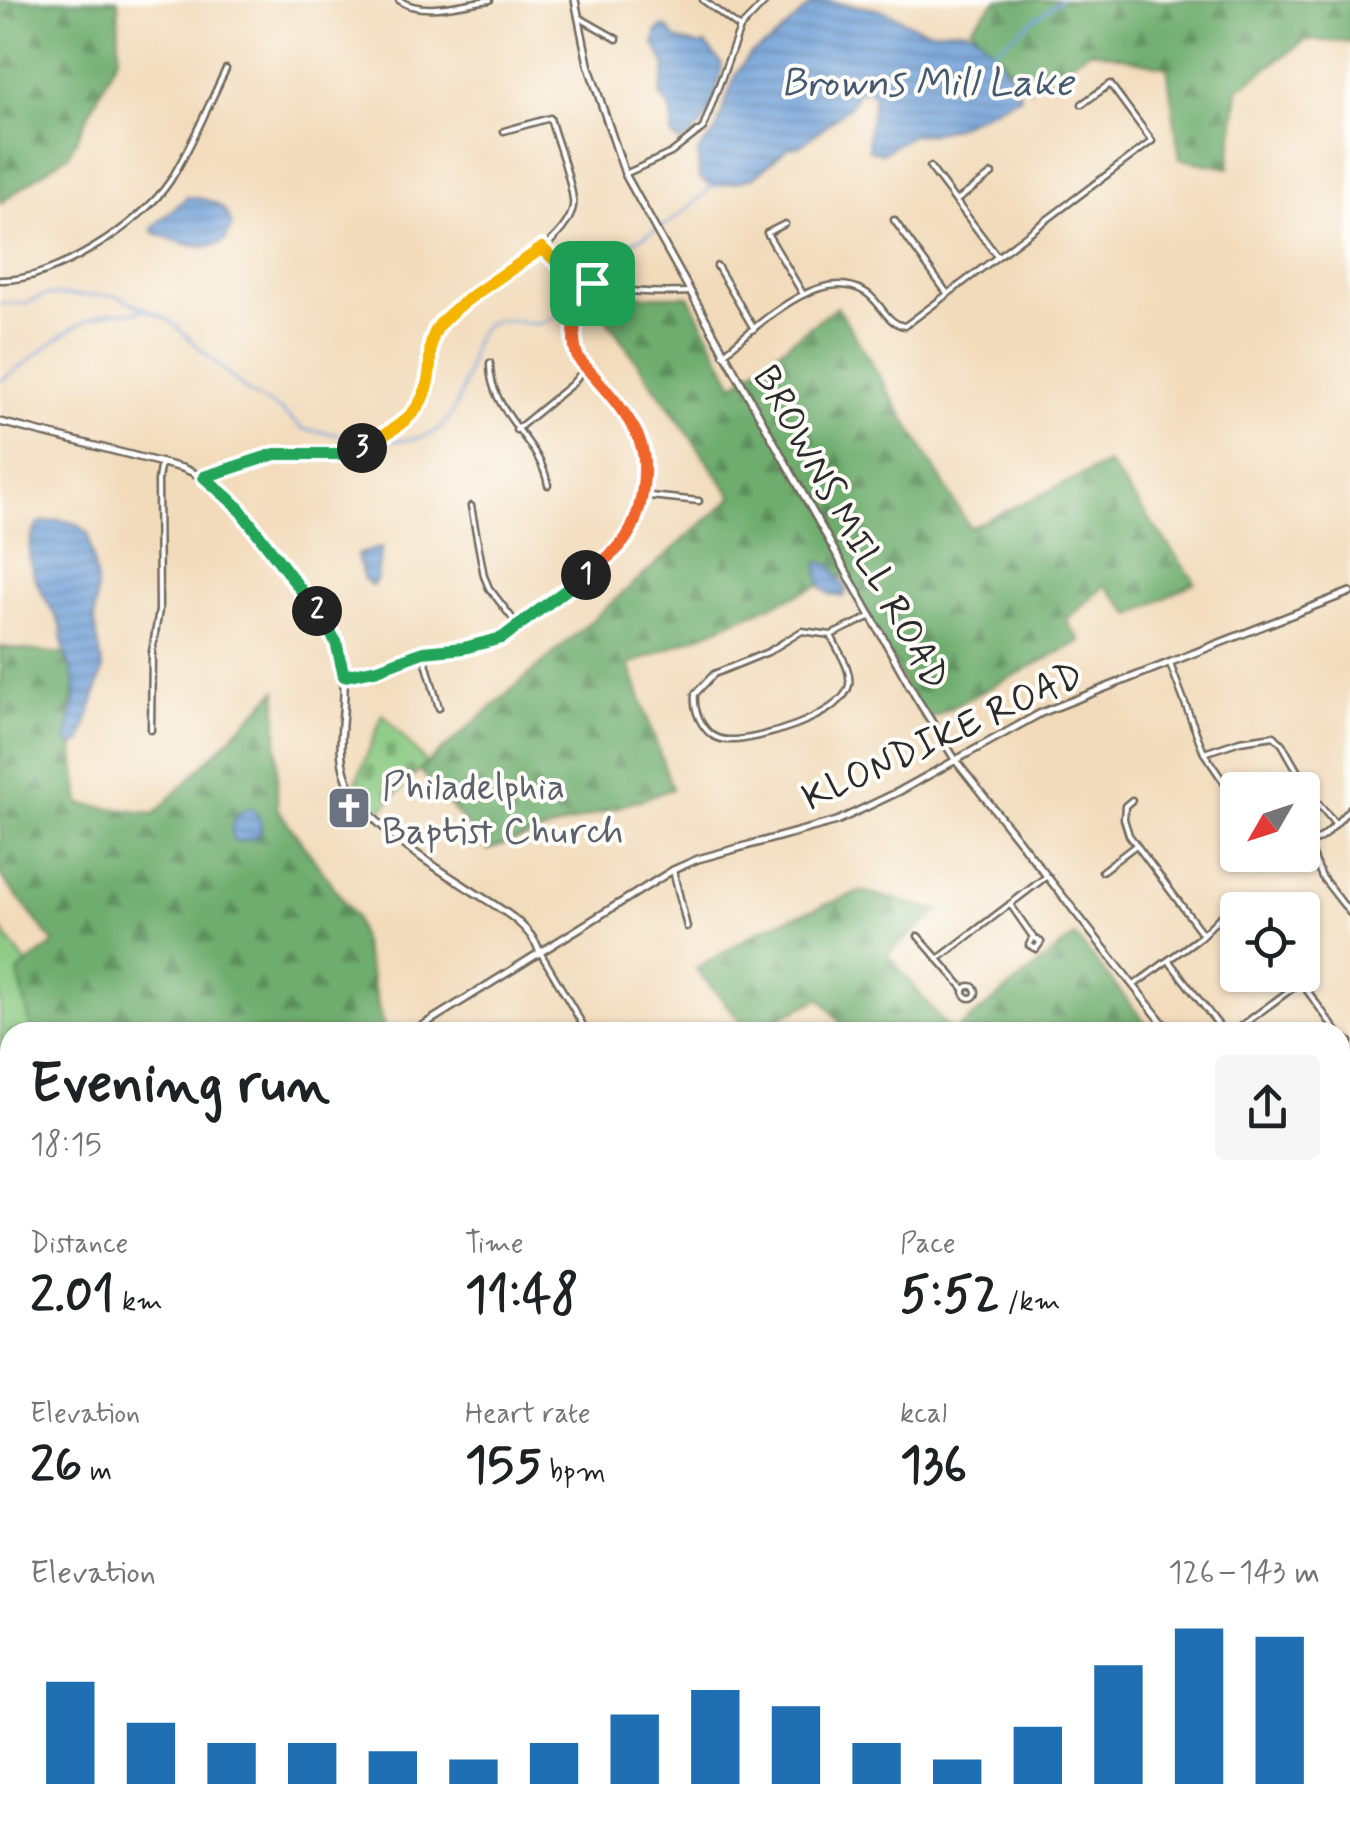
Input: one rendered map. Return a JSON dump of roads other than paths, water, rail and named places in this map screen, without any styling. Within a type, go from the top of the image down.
[{"type":"main road","name":"BROWNS MILL ROAD","points":[[575,0],[604,118],[624,174],[872,616],[956,761],[1162,1022]]},
{"type":"main road","points":[[0,422],[161,462],[204,477],[237,506],[336,642],[344,676],[341,757],[354,794],[373,816],[430,863],[505,911],[526,929],[540,952]]},
{"type":"main road","name":"KLONDIKE ROAD","points":[[428,1022],[673,870],[837,821],[1041,713],[1350,592]]},
{"type":"street","points":[[399,0],[416,9],[447,2],[490,0]]},
{"type":"street","points":[[703,0],[740,28]]},
{"type":"street","points":[[624,174],[670,153],[703,128],[740,28],[767,0]]},
{"type":"street","points":[[576,16],[618,40]]},
{"type":"street","points":[[0,280],[28,278],[60,267],[142,211],[170,182],[226,70]]},
{"type":"street","points":[[723,354],[804,294],[828,285],[858,288],[900,327],[1152,141],[1110,84],[1082,104]]},
{"type":"street","points":[[204,477],[275,454],[338,454],[358,450],[404,422],[425,396],[431,342],[440,324],[542,248],[567,224],[574,202],[550,118],[504,132]]},
{"type":"street","points":[[930,167],[997,256]]},
{"type":"street","points":[[956,201],[992,174]]},
{"type":"street","points":[[894,220],[948,293]]},
{"type":"street","points":[[784,224],[767,233],[804,294]]},
{"type":"street","points":[[542,248],[565,270],[618,292],[691,292]]},
{"type":"street","points":[[717,266],[754,329]]},
{"type":"street","points":[[344,676],[378,669],[423,652],[484,645],[520,628],[618,548],[634,522],[644,461],[639,438],[578,358],[572,336],[580,304],[592,283]]},
{"type":"street","points":[[490,363],[494,392],[516,430],[538,457],[548,486]]},
{"type":"street","points":[[516,430],[586,368]]},
{"type":"street","points":[[151,730],[152,652],[160,610],[161,462]]},
{"type":"street","points":[[640,494],[699,501]]},
{"type":"street","points":[[471,506],[484,576],[520,628]]},
{"type":"street","points":[[831,635],[847,670],[848,694],[835,705],[803,721],[730,740],[713,735],[703,725],[696,710],[696,694],[714,674],[768,652],[802,631],[831,635],[872,616]]},
{"type":"street","points":[[423,652],[439,708]]},
{"type":"street","points":[[1170,664],[1204,753],[1220,777]]},
{"type":"street","points":[[1204,753],[1240,740],[1274,736],[1335,824]]},
{"type":"street","points":[[1132,800],[1125,806],[1126,830],[1202,933]]},
{"type":"street","points":[[1320,835],[1350,808]]},
{"type":"street","points":[[1102,871],[1136,845]]},
{"type":"street","points":[[673,870],[688,927]]},
{"type":"street","points":[[1319,872],[1350,913]]},
{"type":"street","points":[[938,959],[1047,876]]},
{"type":"street","points":[[1009,903],[1033,937]]},
{"type":"street","points":[[1134,985],[1220,916]]},
{"type":"street","points":[[918,936],[964,989]]},
{"type":"street","points":[[540,952],[581,1022]]},
{"type":"street","points":[[1169,960],[1216,1022]]},
{"type":"street","points":[[1245,1022],[1283,992]]},
{"type":"street","points":[[1310,992],[1331,1022]]},
{"type":"water","name":"Browns Mill Lake","points":[[829,1],[884,11],[927,30],[962,29],[974,33],[1001,61],[1020,96],[955,127],[912,135],[882,153],[869,150],[874,96],[868,90],[858,91],[850,106],[800,146],[788,148],[753,178],[712,187],[699,178],[698,151],[715,133],[736,73],[751,54],[769,44],[813,3]]},
{"type":"water","points":[[663,26],[675,39],[705,44],[722,64],[718,87],[704,120],[679,142],[672,136],[672,112],[660,95],[666,66],[654,44],[657,31]]},
{"type":"water","points":[[187,197],[209,201],[225,211],[232,225],[225,241],[198,246],[154,233],[156,224]]},
{"type":"water","points":[[60,520],[77,524],[88,533],[97,583],[94,620],[103,669],[81,742],[73,746],[68,735],[75,692],[62,629],[35,577],[29,551],[39,523]]},
{"type":"water","points":[[382,547],[372,586],[364,579],[357,555]]},
{"type":"water","points":[[817,563],[832,566],[846,590],[844,597],[821,587]]},
{"type":"water","points":[[250,808],[260,820],[260,835],[241,842],[233,840],[234,820]]},
{"type":"waterway","points":[[990,53],[1060,0]]},
{"type":"waterway","points":[[380,440],[418,438],[442,426],[457,403],[475,340],[485,326],[499,320],[538,324],[552,318],[562,308],[575,282],[590,268],[672,220],[713,185]]},
{"type":"waterway","points":[[0,303],[26,303],[46,295],[117,296],[169,320],[249,393],[279,409],[303,429],[372,440]]},
{"type":"waterway","points":[[0,381],[79,324],[109,313],[142,311]]},
{"type":"place","name":"Philadelphia Baptist Church","points":[[349,808]]}]
